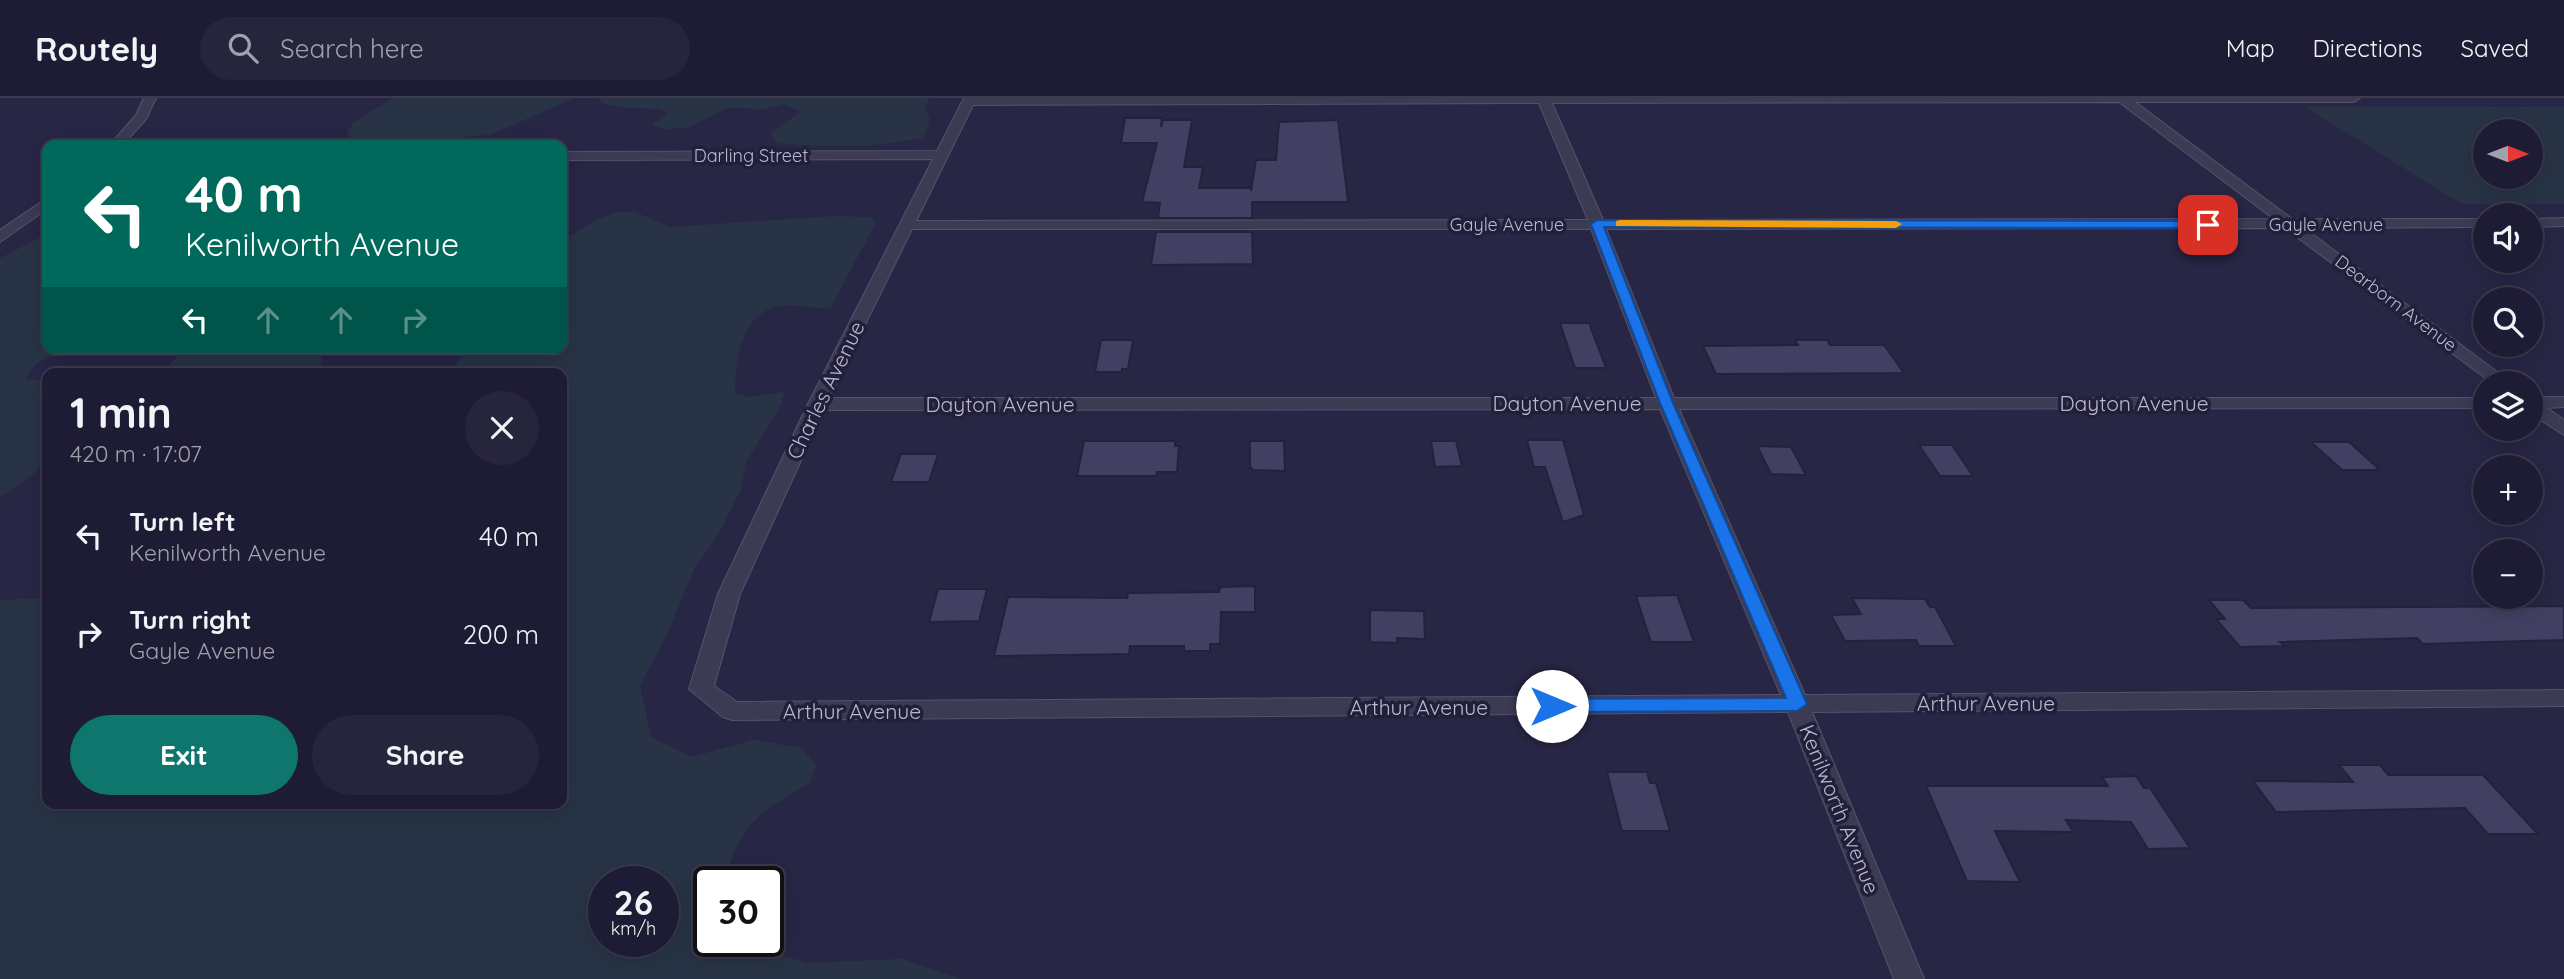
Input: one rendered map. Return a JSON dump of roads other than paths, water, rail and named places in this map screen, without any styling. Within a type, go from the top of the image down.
[{"type":"street","points":[[120,140],[142,116],[149,98]]},
{"type":"street","name":"Dearborn Avenue","points":[[2122,98],[2487,371]]},
{"type":"street","points":[[969,99],[2354,98]]},
{"type":"street","name":"Charles Avenue","points":[[701,689],[729,594],[817,404],[969,99]]},
{"type":"street","name":"Kenilworth Avenue","points":[[1543,99],[1597,224],[1667,403],[1797,704],[1909,979]]},
{"type":"street","name":"Darling Street","points":[[567,156],[940,155]]},
{"type":"street","points":[[0,237],[42,206]]},
{"type":"street","points":[[2543,223],[2564,222]]},
{"type":"street","name":"Gayle Avenue","points":[[907,225],[2473,223]]},
{"type":"street","points":[[2543,403],[2564,402]]},
{"type":"street","name":"Dayton Avenue","points":[[817,404],[2473,403]]},
{"type":"street","points":[[2543,413],[2564,429]]},
{"type":"street","name":"Arthur Avenue","points":[[701,689],[732,711],[2564,698]]}]
